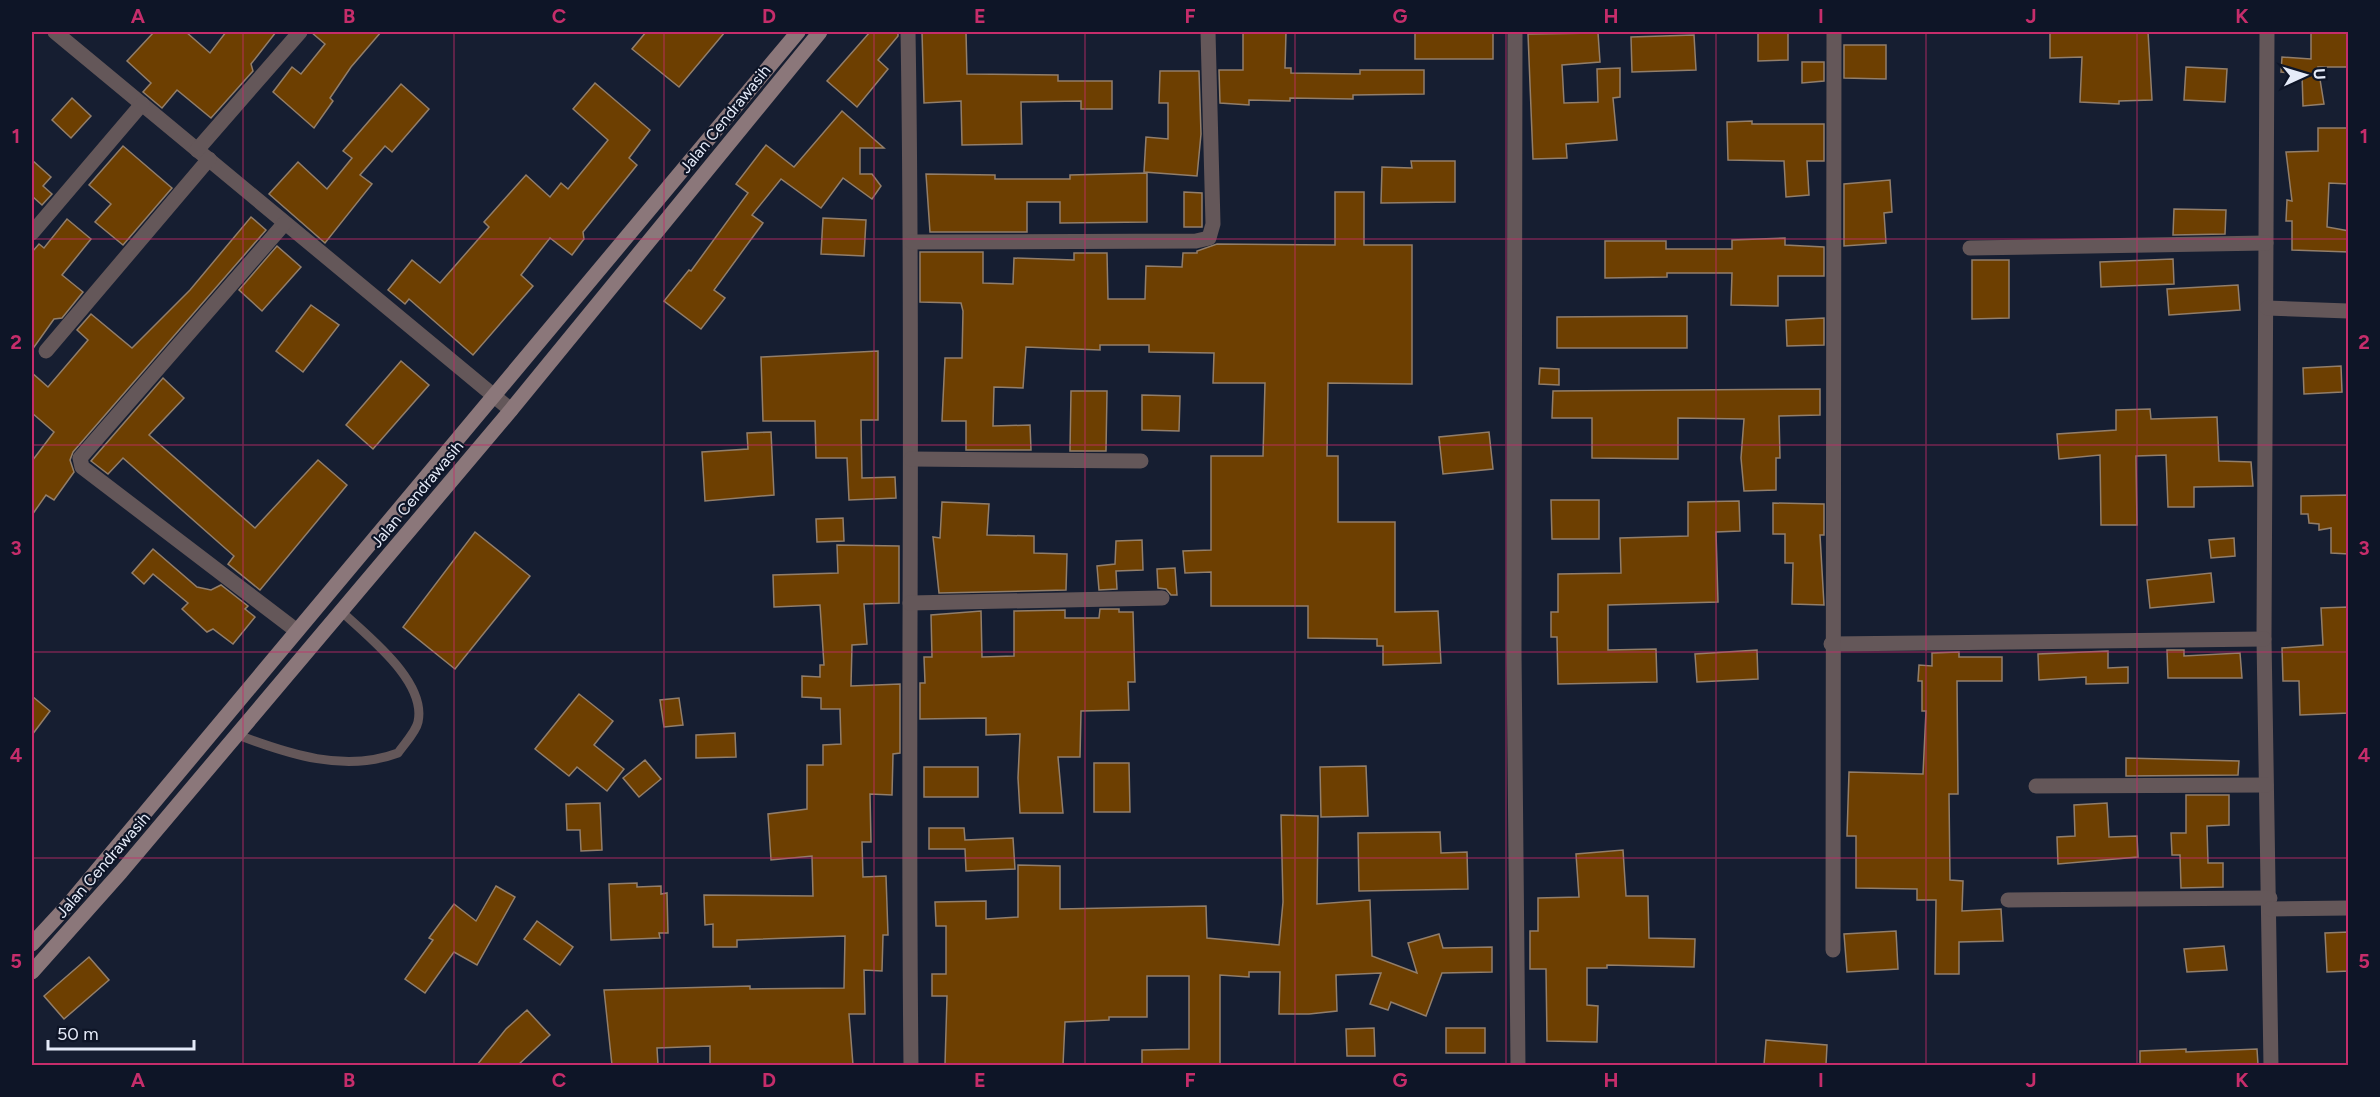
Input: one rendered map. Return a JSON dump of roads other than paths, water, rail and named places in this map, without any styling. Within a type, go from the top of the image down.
[{"type":"main road","name":"Jalan Cendrawasih","points":[[32,944],[68,904],[798,32]]},
{"type":"main road","name":"Jalan Cendrawasih","points":[[32,972],[106,890],[511,410],[820,32]]},
{"type":"street","points":[[55,32],[511,410]]},
{"type":"street","points":[[46,351],[300,32]]},
{"type":"street","points":[[909,32],[912,242],[911,1065]]},
{"type":"street","points":[[912,242],[1196,241],[1209,238],[1213,224],[1208,32]]},
{"type":"street","points":[[1515,32],[1514,652],[1518,1065]]},
{"type":"street","points":[[1833,950],[1831,644],[1834,32]]},
{"type":"street","points":[[2267,32],[2264,639],[2271,1065]]},
{"type":"street","points":[[32,233],[142,104]]},
{"type":"street","points":[[284,224],[80,458],[82,467],[297,631]]},
{"type":"street","points":[[1970,249],[2266,243]]},
{"type":"street","points":[[2267,308],[2349,311]]},
{"type":"street","points":[[911,459],[1141,461]]},
{"type":"street","points":[[910,603],[1162,598]]},
{"type":"street","points":[[1831,644],[2264,639]]},
{"type":"street","points":[[2036,786],[2266,785]]},
{"type":"street","points":[[2008,900],[2270,903],[2349,908]]},
{"type":"lane","points":[[238,735],[272,748],[326,761],[367,761],[398,753],[418,723],[417,698],[398,667],[342,611]]}]
